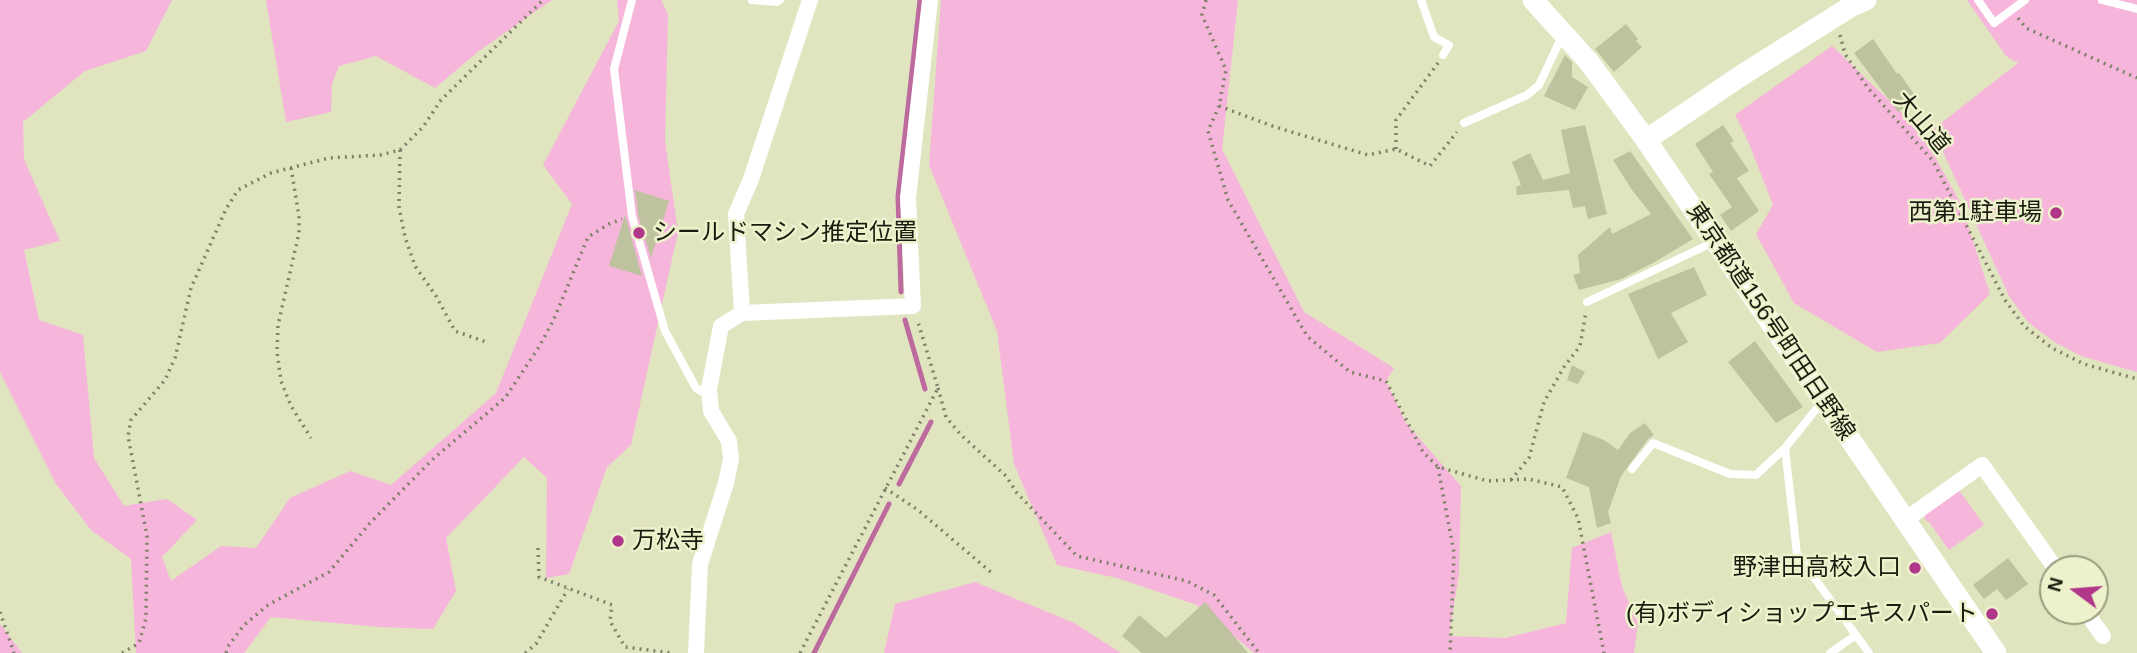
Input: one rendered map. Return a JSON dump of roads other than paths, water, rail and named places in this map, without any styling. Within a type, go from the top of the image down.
[{"type":"main road","name":"東京都道156号町田日野線","points":[[1533,0],[1589,62],[1646,141],[1996,653]]},
{"type":"main road","points":[[1646,141],[1835,12],[1867,0]]},
{"type":"street","points":[[742,313],[736,214],[751,178],[810,0]]},
{"type":"street","points":[[695,653],[699,564],[726,483],[731,459],[729,441],[710,411],[709,396],[721,326],[742,313],[913,306],[908,198],[930,0]]},
{"type":"street","points":[[1905,520],[1982,465],[2015,502],[2047,555]]},
{"type":"street","points":[[2098,625],[2103,636]]},
{"type":"lane","points":[[632,0],[614,69],[632,216],[665,331],[696,388],[709,396]]},
{"type":"lane","points":[[752,0],[780,0]]},
{"type":"lane","points":[[1421,0],[1434,37],[1449,45],[1443,55]]},
{"type":"lane","points":[[1978,0],[1993,23],[2025,0]]},
{"type":"lane","points":[[2102,0],[2137,9]]},
{"type":"lane","points":[[1464,123],[1527,95],[1539,85],[1564,32]]},
{"type":"lane","points":[[1587,302],[1715,242]]},
{"type":"lane","points":[[1632,469],[1653,443],[1730,474],[1756,475],[1785,448],[1823,401]]},
{"type":"lane","points":[[1785,448],[1797,554],[1869,653]]},
{"type":"lane","points":[[1830,653],[1856,635]]},
{"type":"waterway","points":[[901,292],[898,197],[920,0]]},
{"type":"waterway","points":[[905,320],[925,389]]},
{"type":"waterway","points":[[899,484],[931,422]]},
{"type":"waterway","points":[[814,653],[889,504]]},
{"type":"place","name":"西第1駐車場","points":[[2056,213]]},
{"type":"place","name":"シールドマシン推定位置","points":[[639,233]]},
{"type":"place","name":"万松寺","points":[[618,541]]},
{"type":"place","name":"野津田高校入口","points":[[1915,568]]},
{"type":"place","name":"(有)ボディショップエキスパート","points":[[1992,614]]}]
